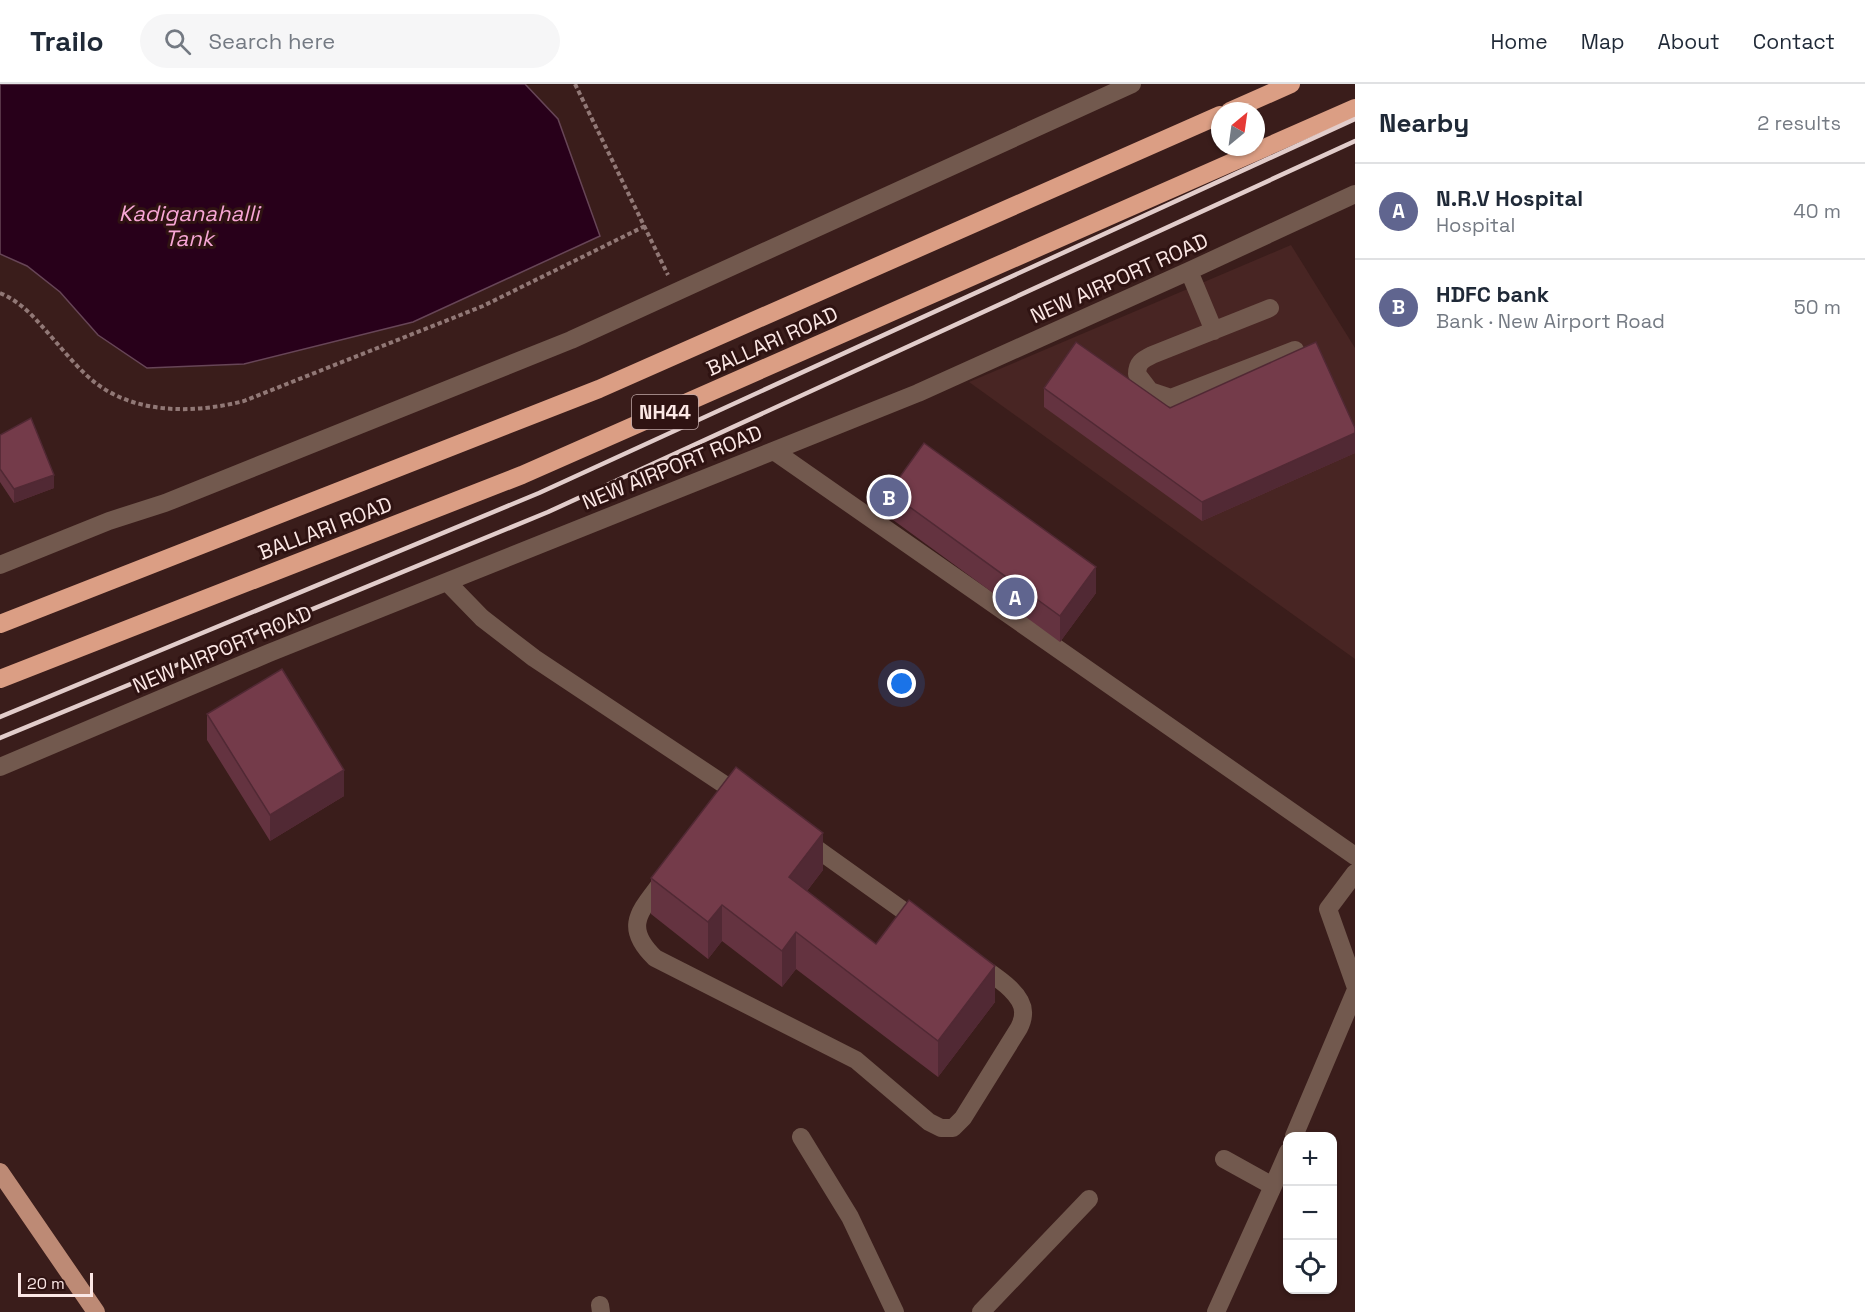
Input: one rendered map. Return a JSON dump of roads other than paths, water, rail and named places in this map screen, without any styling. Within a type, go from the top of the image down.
[{"type":"highway","points":[[1250,102],[1291,84]]},
{"type":"highway","name":"BALLARI ROAD","points":[[0,679],[522,475],[1355,108]]},
{"type":"highway","name":"BALLARI ROAD","points":[[0,624],[599,389],[1211,119]]},
{"type":"main road","points":[[0,1172],[96,1312]]},
{"type":"street","points":[[0,566],[109,521],[165,503],[571,340],[1132,84]]},
{"type":"street","name":"NEW AIRPORT ROAD","points":[[0,767],[270,653],[918,393],[1355,194]]},
{"type":"street","points":[[1189,271],[1214,331]]},
{"type":"street","points":[[1270,308],[1142,360],[1137,366],[1137,374],[1150,391],[1171,398],[1295,350]]},
{"type":"street","points":[[774,451],[1355,856]]},
{"type":"street","points":[[447,582],[482,618],[534,658],[725,793],[755,805]]},
{"type":"street","points":[[792,831],[939,936]]},
{"type":"street","points":[[673,866],[639,915],[636,925],[640,939],[655,958],[856,1060],[929,1122],[941,1128],[953,1128],[963,1118],[1019,1028],[1024,1013],[1020,1000],[1007,985],[958,950]]},
{"type":"street","points":[[1355,873],[1328,909],[1355,985]]},
{"type":"street","points":[[1296,1132],[1355,992]]},
{"type":"street","points":[[801,1137],[850,1216],[895,1312]]},
{"type":"street","points":[[1224,1159],[1273,1186]]},
{"type":"street","points":[[1216,1312],[1283,1162]]},
{"type":"street","points":[[981,1312],[1089,1199]]},
{"type":"water","name":"Kadiganahalli Tank","points":[[0,84],[525,84],[558,119],[600,236],[413,322],[244,364],[147,368],[98,335],[60,292],[27,266],[0,254]]},
{"type":"railway","points":[[0,717],[539,493],[1355,119]]},
{"type":"railway","points":[[0,738],[548,512],[1355,141]]},
{"type":"place","name":"HDFC bank","points":[[889,497]]},
{"type":"place","name":"N.R.V Hospital","points":[[1015,597]]}]
